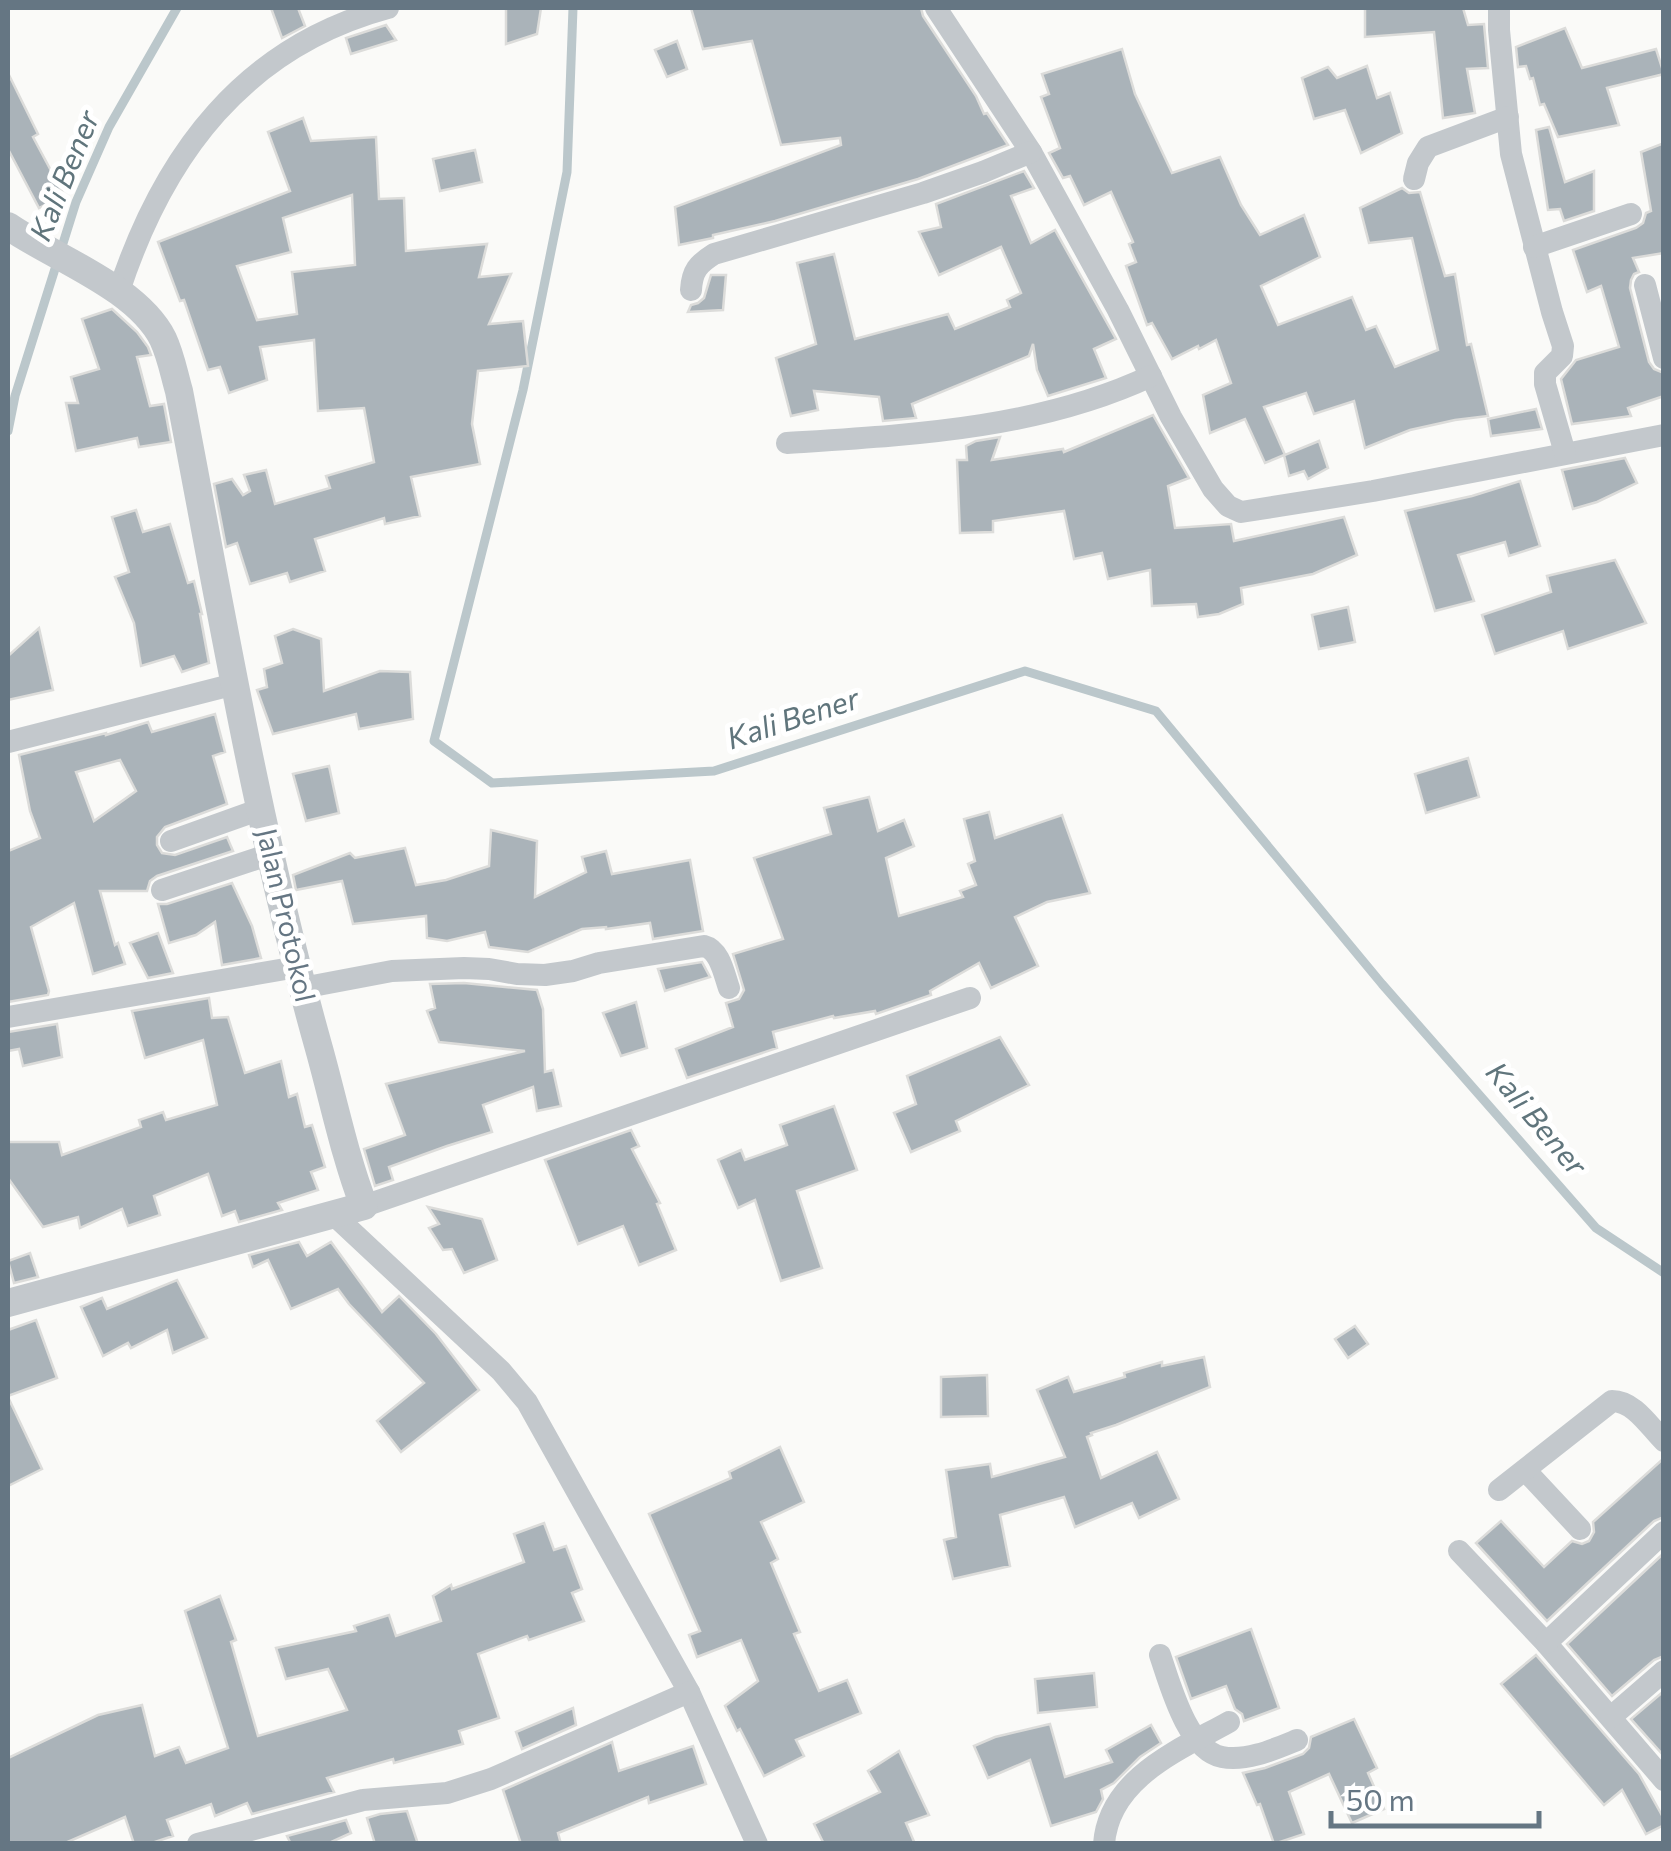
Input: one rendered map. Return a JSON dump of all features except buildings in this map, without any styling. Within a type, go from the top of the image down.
[{"type":"street","points":[[112,288],[175,167],[199,131],[233,93],[314,37],[356,16],[388,8]]},
{"type":"street","points":[[936,8],[1031,152],[1171,418],[1213,489],[1228,506],[1241,512],[1373,491],[1664,435]]},
{"type":"street","points":[[1499,8],[1511,154],[1564,346],[1562,356],[1544,377],[1565,452]]},
{"type":"street","points":[[1414,178],[1428,147],[1508,117]]},
{"type":"street","points":[[691,290],[692,274],[699,263],[714,254],[923,193],[1031,152]]},
{"type":"street","points":[[1534,247],[1632,214]]},
{"type":"street","name":"Jalan Protokol","points":[[10,228],[112,288],[162,336],[170,358],[180,391],[271,854],[300,977],[364,1206]]},
{"type":"street","points":[[1645,286],[1664,358]]},
{"type":"street","points":[[788,444],[920,433],[1013,420],[1060,409],[1151,376]]},
{"type":"street","points":[[8,742],[236,684]]},
{"type":"street","points":[[171,841],[261,809]]},
{"type":"street","points":[[162,890],[271,854]]},
{"type":"street","points":[[8,1017],[300,977],[464,968],[545,975],[704,946],[716,952],[729,988]]},
{"type":"street","points":[[8,1303],[364,1206],[970,998]]},
{"type":"street","points":[[334,1215],[500,1371],[526,1402],[690,1692],[757,1844]]},
{"type":"street","points":[[1499,1490],[1612,1401],[1630,1406],[1664,1441]]},
{"type":"street","points":[[1525,1470],[1580,1529]]},
{"type":"street","points":[[1546,1642],[1664,1532]]},
{"type":"street","points":[[1459,1550],[1546,1642],[1664,1780]]},
{"type":"street","points":[[1160,1655],[1176,1702],[1196,1740],[1206,1750],[1222,1758],[1240,1757],[1297,1740]]},
{"type":"street","points":[[1611,1716],[1664,1671]]},
{"type":"street","points":[[198,1844],[363,1800],[448,1793],[491,1779],[690,1692]]},
{"type":"street","points":[[1104,1844],[1114,1804],[1136,1778],[1229,1722]]},
{"type":"waterway","name":"Kali Bener","points":[[8,431],[15,396],[76,202],[109,127],[177,8]]},
{"type":"waterway","name":"Kali Bener","points":[[573,8],[567,172],[523,390],[434,741],[492,783],[714,771],[1025,671],[1156,711],[1382,984],[1596,1228],[1664,1273]]}]
